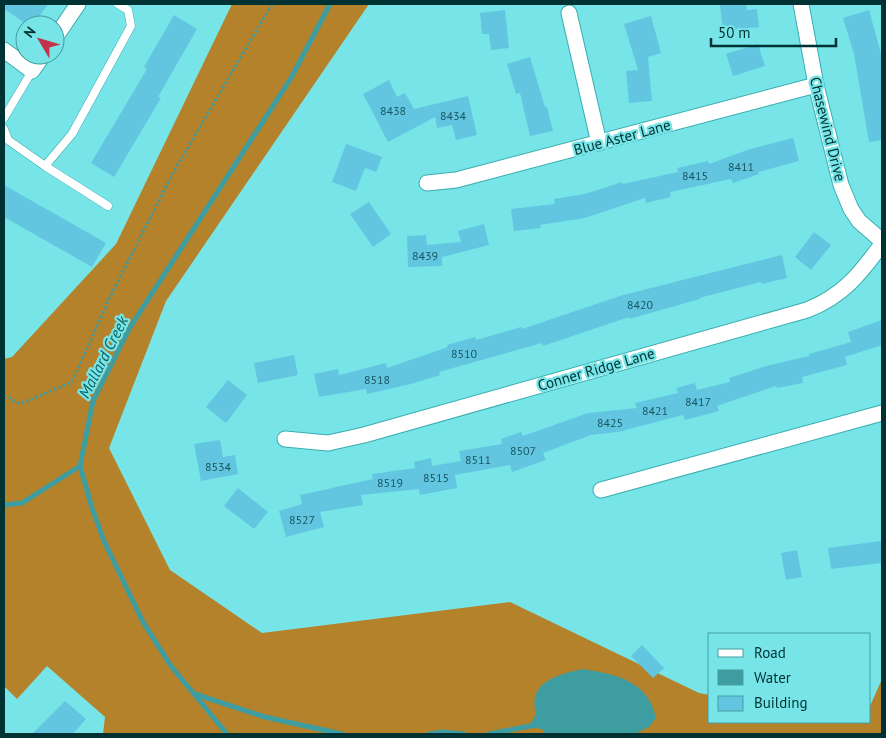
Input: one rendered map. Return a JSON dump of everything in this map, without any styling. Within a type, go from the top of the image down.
[{"type":"street","points":[[65,23],[78,4]]},
{"type":"street","name":"Chasewind Drive","points":[[800,4],[816,85],[841,185],[851,209],[859,221],[882,242]]},
{"type":"street","points":[[569,13],[599,143]]},
{"type":"street","points":[[4,50],[32,71],[36,65]]},
{"type":"street","name":"Blue Aster Lane","points":[[427,183],[456,180],[816,85]]},
{"type":"street","name":"Conner Ridge Lane","points":[[285,439],[328,443],[364,435],[807,310],[828,302],[849,285],[865,268],[882,242]]},
{"type":"street","points":[[601,490],[882,414]]},
{"type":"lane","points":[[45,166],[72,134],[131,26],[128,10],[118,4]]},
{"type":"lane","points":[[4,118],[32,71]]},
{"type":"lane","points":[[4,128],[8,140],[108,206]]},
{"type":"path","points":[[4,395],[20,404],[72,382],[109,298],[174,171],[272,4]]},
{"type":"shaded area","points":[[232,4],[369,4],[166,301],[109,448],[170,570],[262,633],[510,602],[699,693],[708,695],[708,723],[871,723],[871,704],[882,679],[882,734],[103,734],[105,717],[47,666],[17,699],[4,686],[4,359],[12,357],[116,244]]},
{"type":"water","points":[[582,669],[606,673],[638,687],[652,705],[656,718],[649,727],[636,733],[545,734],[542,729],[529,727],[536,714],[534,703],[540,687],[555,677]]},
{"type":"building","points":[[4,4],[48,4],[40,15],[15,16],[4,9]]},
{"type":"building","points":[[720,4],[746,4],[747,10],[757,9],[759,27],[723,31]]},
{"type":"building","points":[[505,10],[509,48],[491,50],[489,34],[482,34],[480,13]]},
{"type":"building","points":[[869,10],[882,57],[882,140],[869,142],[854,54],[843,18]]},
{"type":"building","points":[[174,15],[197,29],[158,97],[161,98],[114,177],[91,163],[147,69],[144,67]]},
{"type":"building","points":[[651,16],[661,53],[648,57],[652,101],[629,103],[626,71],[638,70],[624,24]]},
{"type":"building","points":[[758,44],[765,66],[733,76],[726,54]]},
{"type":"building","points":[[530,57],[553,131],[530,136],[520,93],[516,94],[507,64]]},
{"type":"building","points":[[389,80],[397,97],[405,93],[414,109],[468,96],[477,135],[456,140],[452,125],[437,128],[435,117],[388,142],[363,94]]},
{"type":"building","points":[[793,138],[799,161],[758,172],[759,174],[733,183],[731,179],[670,192],[671,197],[646,203],[645,198],[585,218],[540,225],[541,228],[514,231],[511,209],[555,204],[554,199],[585,194],[622,182],[623,184],[678,172],[677,168],[708,161],[709,164],[750,149]]},
{"type":"building","points":[[346,144],[382,157],[376,172],[365,168],[356,191],[332,182]]},
{"type":"building","points":[[4,185],[106,243],[92,267],[4,217]]},
{"type":"building","points":[[369,202],[391,234],[373,247],[350,214]]},
{"type":"building","points":[[484,224],[489,245],[442,257],[442,266],[408,267],[407,236],[426,235],[427,245],[461,242],[458,231]]},
{"type":"building","points":[[814,232],[831,245],[811,270],[795,257]]},
{"type":"building","points":[[782,255],[787,278],[762,284],[761,282],[629,319],[629,317],[543,346],[542,343],[439,372],[440,375],[411,384],[367,394],[366,389],[319,397],[314,374],[338,369],[339,375],[386,363],[387,368],[448,347],[447,345],[475,337],[476,340],[521,327],[522,329],[623,295]]},
{"type":"building","points":[[882,320],[882,345],[845,357],[847,365],[802,377],[803,383],[777,388],[776,386],[717,406],[719,411],[685,420],[683,415],[625,431],[591,435],[543,453],[546,460],[512,472],[510,465],[455,475],[457,488],[420,495],[419,489],[361,495],[363,505],[320,512],[324,527],[286,537],[279,511],[302,504],[300,495],[373,479],[372,474],[415,468],[414,462],[431,458],[432,466],[461,461],[459,451],[502,444],[501,439],[521,432],[523,436],[588,413],[637,408],[635,403],[678,393],[676,388],[695,383],[697,390],[730,382],[729,378],[766,366],[809,356],[809,354],[851,342],[848,332]]},
{"type":"building","points":[[294,355],[298,375],[258,383],[254,363]]},
{"type":"building","points":[[228,380],[247,395],[226,423],[206,407]]},
{"type":"building","points":[[220,440],[223,457],[235,455],[238,474],[201,481],[194,444]]},
{"type":"building","points":[[238,488],[268,512],[254,529],[224,506]]},
{"type":"building","points":[[881,541],[882,563],[831,569],[828,548]]},
{"type":"building","points":[[797,550],[802,577],[786,580],[781,553]]},
{"type":"building","points":[[642,645],[664,668],[653,678],[631,656]]},
{"type":"building","points":[[65,701],[86,719],[73,734],[32,734]]},
{"type":"waterway","name":"Mallard Creek","points":[[227,734],[171,666],[143,622],[104,541],[80,466],[93,401],[129,329],[291,78],[330,4]]},
{"type":"waterway","points":[[4,505],[22,503],[80,466]]},
{"type":"waterway","points":[[195,694],[265,717],[342,734]]},
{"type":"waterway","points":[[489,734],[535,725]]},
{"type":"waterway","points":[[429,734],[443,732],[464,734]]}]
